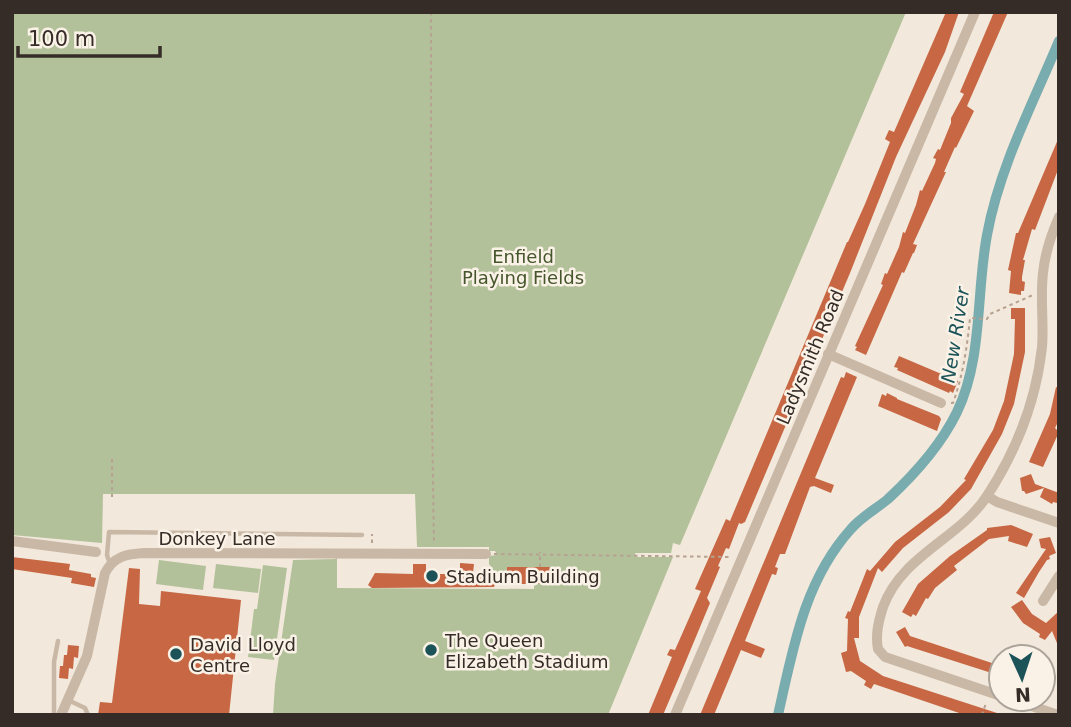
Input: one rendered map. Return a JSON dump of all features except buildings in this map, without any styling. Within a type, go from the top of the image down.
[{"type":"street","name":"Ladysmith Road","points":[[675,715],[975,12]]},
{"type":"street","points":[[987,691],[885,657],[878,649],[879,620],[893,584],[921,555],[965,521],[987,496],[1011,454],[1028,415],[1042,345],[1044,263],[1059,217]]},
{"type":"street","points":[[828,354],[946,403]]},
{"type":"street","points":[[987,496],[997,502],[1059,523]]},
{"type":"street","points":[[12,541],[96,552]]},
{"type":"street","name":"Donkey Lane","points":[[110,564],[123,555],[135,553],[486,554]]},
{"type":"street","points":[[61,715],[87,656],[102,582],[110,564]]},
{"type":"street","points":[[1043,601],[1059,576]]},
{"type":"lane","points":[[110,564],[107,555],[109,532],[362,534]]},
{"type":"lane","points":[[54,715],[54,662],[58,641]]},
{"type":"lane","points":[[68,700],[85,708],[88,715]]},
{"type":"path","points":[[431,12],[434,555]]},
{"type":"path","points":[[946,403],[953,403],[958,389],[967,356],[970,318],[987,319],[990,314],[1037,293]]},
{"type":"path","points":[[111,459],[112,497]]},
{"type":"path","points":[[540,553],[540,567]]},
{"type":"path","points":[[486,554],[733,557]]},
{"type":"green space","name":"Enfield Playing Fields","points":[[12,12],[906,12],[680,545],[673,543],[671,553],[635,553],[636,557],[673,557],[608,715],[273,715],[293,560],[337,557],[337,588],[534,589],[534,584],[552,584],[552,567],[507,577],[495,573],[489,564],[489,556],[497,555],[495,551],[489,551],[489,547],[417,547],[415,494],[103,494],[102,543],[12,535]]},
{"type":"green space","points":[[159,560],[206,566],[203,590],[156,584]]},
{"type":"green space","points":[[216,564],[261,569],[258,593],[213,588]]},
{"type":"green space","points":[[263,565],[287,568],[274,660],[248,657]]},
{"type":"waterway","name":"New River","points":[[778,715],[802,617],[822,571],[835,549],[855,525],[888,499],[927,458],[957,412],[971,370],[975,348],[984,257],[992,210],[1018,136],[1059,41]]},
{"type":"place","name":"Stadium Building","points":[[432,576]]},
{"type":"place","name":"The Queen Elizabeth Stadium","points":[[431,650]]},
{"type":"place","name":"David Lloyd Centre","points":[[176,654]]}]
